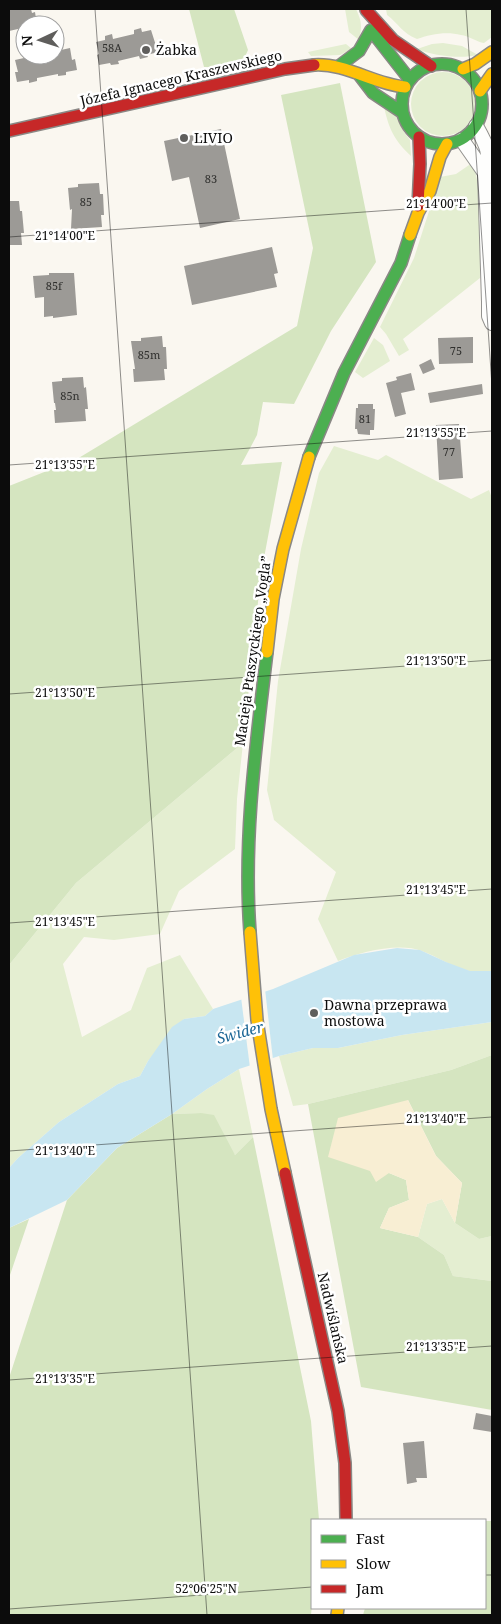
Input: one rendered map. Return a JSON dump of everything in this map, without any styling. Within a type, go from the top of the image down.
[{"type":"street","points":[[366,9],[372,30],[408,84]]},
{"type":"street","points":[[366,9],[393,40],[431,66]]},
{"type":"street","points":[[339,66],[361,51],[372,30]]},
{"type":"street","points":[[462,70],[475,64],[492,52]]},
{"type":"street","name":"Józefa Ignacego Kraszewskiego","points":[[9,132],[285,68],[322,64],[339,66],[383,83],[408,84]]},
{"type":"street","points":[[445,64],[462,70],[472,77],[480,91],[483,106],[481,117],[476,126],[462,140],[447,144],[435,144],[419,137],[408,126],[403,113],[403,96],[408,84],[416,73],[431,66],[445,64]]},
{"type":"street","points":[[480,91],[492,74]]},
{"type":"street","name":"Józefa Ignacego Kraszewskiego","points":[[360,75],[364,84],[371,92],[403,113]]},
{"type":"street","points":[[476,126],[488,152],[489,162],[485,173],[489,316],[492,323]]},
{"type":"street","name":"Macieja Ptaszyckiego „Vogla”","points":[[418,213],[419,137]]},
{"type":"street","points":[[462,140],[485,173]]},
{"type":"street","name":"Macieja Ptaszyckiego „Vogla”","points":[[274,1124],[262,1058],[252,971],[248,902],[252,779],[267,642],[283,549],[304,470],[319,431],[344,373],[401,264],[418,213],[430,191],[438,163],[447,144]]},
{"type":"street","name":"Nadwiślańska","points":[[274,1124],[338,1411],[345,1463],[346,1519]]},
{"type":"green space","points":[[189,9],[234,9],[248,50],[243,61],[219,67],[204,67]]},
{"type":"green space","points":[[345,9],[356,9],[361,24],[359,40],[349,32]]},
{"type":"green space","points":[[386,9],[492,9],[492,37],[484,43],[450,33],[433,34],[417,39],[404,31],[387,15]]},
{"type":"green space","points":[[443,43],[462,46],[478,55],[464,57],[447,56],[417,49]]},
{"type":"green space","points":[[346,44],[352,49],[340,55],[311,56],[308,52]]},
{"type":"green space","points":[[437,72],[449,72],[466,81],[473,92],[475,104],[473,116],[466,127],[449,136],[437,136],[425,131],[416,122],[411,110],[411,98],[416,86],[425,77]]},
{"type":"green space","points":[[340,83],[376,262],[331,331],[294,404],[263,402],[257,435],[241,465],[282,462],[261,574],[243,743],[76,883],[9,965],[9,486],[77,459],[297,326],[313,248],[281,95]]},
{"type":"green space","points":[[384,107],[397,117],[410,140],[411,156],[400,145],[393,134]]},
{"type":"green space","points":[[472,163],[479,200],[480,278],[403,339],[409,350],[399,356],[380,327],[414,258],[440,177],[456,174]]},
{"type":"green space","points":[[374,338],[383,345],[390,361],[363,378],[355,372]]},
{"type":"green space","points":[[334,446],[378,460],[386,455],[471,499],[489,490],[492,498],[492,971],[469,971],[413,948],[380,949],[357,954],[338,961],[318,919],[336,872],[274,820],[267,790],[278,681],[301,549],[319,473]]},
{"type":"green space","points":[[243,743],[237,799],[235,849],[179,891],[160,934],[114,940],[84,937],[63,964],[82,1037],[131,1010],[147,968],[180,955],[213,1009],[205,1016],[184,1019],[148,1061],[140,1076],[118,1084],[59,1122],[9,1168],[9,965],[76,883]]},
{"type":"green space","points":[[492,1022],[492,1055],[451,1070],[293,1106],[279,1056],[313,1048],[338,1048],[402,1035]]},
{"type":"green space","points":[[492,1055],[492,1236],[479,1239],[455,1223],[462,1183],[436,1156],[408,1100],[389,1173],[406,1180],[409,1200],[389,1208],[380,1228],[418,1237],[444,1255],[453,1276],[492,1281],[492,1410],[361,1387],[308,1104],[451,1070]]},
{"type":"green space","points":[[239,1069],[253,1137],[235,1155],[201,1113],[172,1114]]},
{"type":"green space","points":[[201,1113],[214,1115],[235,1155],[253,1137],[311,1421],[319,1519],[311,1519],[311,1615],[9,1615],[9,1378],[67,1200],[117,1148],[172,1114]]},
{"type":"green space","points":[[442,1199],[455,1223],[479,1239],[492,1236],[492,1281],[453,1276],[444,1255],[418,1237],[427,1204]]},
{"type":"green space","points":[[29,1219],[9,1278],[9,1228]]},
{"type":"green space","points":[[486,1521],[492,1521],[492,1615],[363,1615],[365,1609],[486,1609]]},
{"type":"sand","points":[[408,1100],[436,1156],[462,1183],[455,1223],[442,1199],[427,1204],[418,1237],[380,1228],[389,1208],[409,1200],[406,1180],[389,1173],[376,1182],[370,1171],[328,1157],[338,1118]]},
{"type":"water","name":"Świder","points":[[397,948],[420,950],[470,971],[492,971],[492,1022],[402,1035],[338,1048],[313,1048],[279,1056],[239,1069],[117,1148],[67,1200],[9,1228],[9,1168],[59,1122],[118,1084],[140,1076],[148,1061],[172,1027],[184,1019],[205,1016],[213,1009],[273,989],[354,955]]},
{"type":"pier","points":[[265,989],[273,1060],[250,1068],[241,997]]},
{"type":"building","points":[[9,9],[31,9],[32,13],[35,12],[35,15],[15,15],[15,30],[9,31]]},
{"type":"building","points":[[141,28],[142,32],[151,30],[158,52],[140,59],[139,56],[118,61],[119,64],[99,65],[96,42],[105,40],[105,36],[112,34],[113,39],[134,34],[134,30]]},
{"type":"building","points":[[70,48],[72,60],[75,59],[77,70],[66,72],[66,75],[58,76],[58,74],[37,78],[37,81],[29,83],[29,80],[17,82],[15,72],[18,72],[16,65],[65,65],[65,49]]},
{"type":"building","points":[[221,129],[240,219],[200,228],[189,177],[172,181],[164,141]]},
{"type":"building","points":[[99,183],[100,194],[103,194],[104,215],[101,215],[102,227],[71,229],[72,209],[70,210],[68,188],[78,187],[78,184]]},
{"type":"building","points":[[9,201],[19,201],[20,211],[22,211],[24,233],[21,233],[22,245],[9,245]]},
{"type":"building","points":[[272,247],[278,273],[274,274],[277,287],[192,305],[184,266]]},
{"type":"building","points":[[49,273],[74,273],[77,315],[53,318],[53,316],[44,317],[44,297],[35,298],[33,276],[49,275]]},
{"type":"building","points":[[162,336],[163,347],[166,347],[167,369],[164,369],[165,380],[134,382],[133,369],[135,369],[131,341],[141,341],[141,338]]},
{"type":"building","points":[[473,337],[473,363],[439,364],[438,338]]},
{"type":"building","points":[[431,359],[435,369],[423,374],[419,365]]},
{"type":"building","points":[[411,373],[415,390],[401,393],[406,414],[395,417],[386,383],[397,380],[396,377]]},
{"type":"building","points":[[83,377],[88,409],[85,409],[86,421],[55,423],[54,410],[56,410],[52,382],[62,381],[62,378]]},
{"type":"building","points":[[482,384],[483,394],[430,403],[428,393]]},
{"type":"building","points":[[358,404],[373,404],[373,409],[375,409],[374,430],[370,430],[370,435],[358,434],[357,429],[355,429],[356,408],[358,408]]},
{"type":"building","points":[[459,424],[463,478],[439,480],[436,425]]},
{"type":"building","points":[[476,1413],[492,1416],[492,1432],[473,1429]]},
{"type":"building","points":[[424,1441],[427,1478],[416,1478],[417,1482],[407,1484],[403,1443]]},
{"type":"traffic: fast","points":[[339,66],[359,51],[371,30]]},
{"type":"traffic: fast","points":[[374,34],[410,80]]},
{"type":"traffic: fast","points":[[442,64],[457,67],[470,76],[479,89],[482,104],[479,119],[470,132],[457,141],[442,144],[427,141],[414,132],[405,119],[402,104],[405,89],[414,76],[427,67],[442,64]]},
{"type":"traffic: fast","points":[[360,76],[373,93],[403,113]]},
{"type":"traffic: fast","points":[[309,457],[344,373],[401,263],[410,235]]},
{"type":"traffic: fast","points":[[250,932],[248,897],[249,827],[267,652]]},
{"type":"traffic: slow","points":[[463,69],[475,64],[492,52]]},
{"type":"traffic: slow","points":[[314,65],[337,67],[382,82],[405,87]]},
{"type":"traffic: slow","points":[[480,91],[492,74]]},
{"type":"traffic: slow","points":[[410,235],[418,213],[430,191],[440,157],[447,144]]},
{"type":"traffic: slow","points":[[267,652],[273,599],[283,549],[309,457]]},
{"type":"traffic: slow","points":[[250,932],[257,1020],[271,1109],[285,1173]]},
{"type":"traffic: slow","points":[[337,1615],[338,1609]]},
{"type":"traffic: jam","points":[[366,10],[393,40],[431,66]]},
{"type":"traffic: jam","points":[[9,131],[285,69],[314,65]]},
{"type":"traffic: jam","points":[[418,206],[419,137]]},
{"type":"traffic: jam","points":[[285,1173],[338,1411],[345,1463],[346,1519]]},
{"type":"place","name":"Żabka","points":[[146,50]]},
{"type":"place","name":"LIVIO","points":[[184,138]]},
{"type":"place","name":"Dawna przeprawa mostowa","points":[[314,1013]]}]
